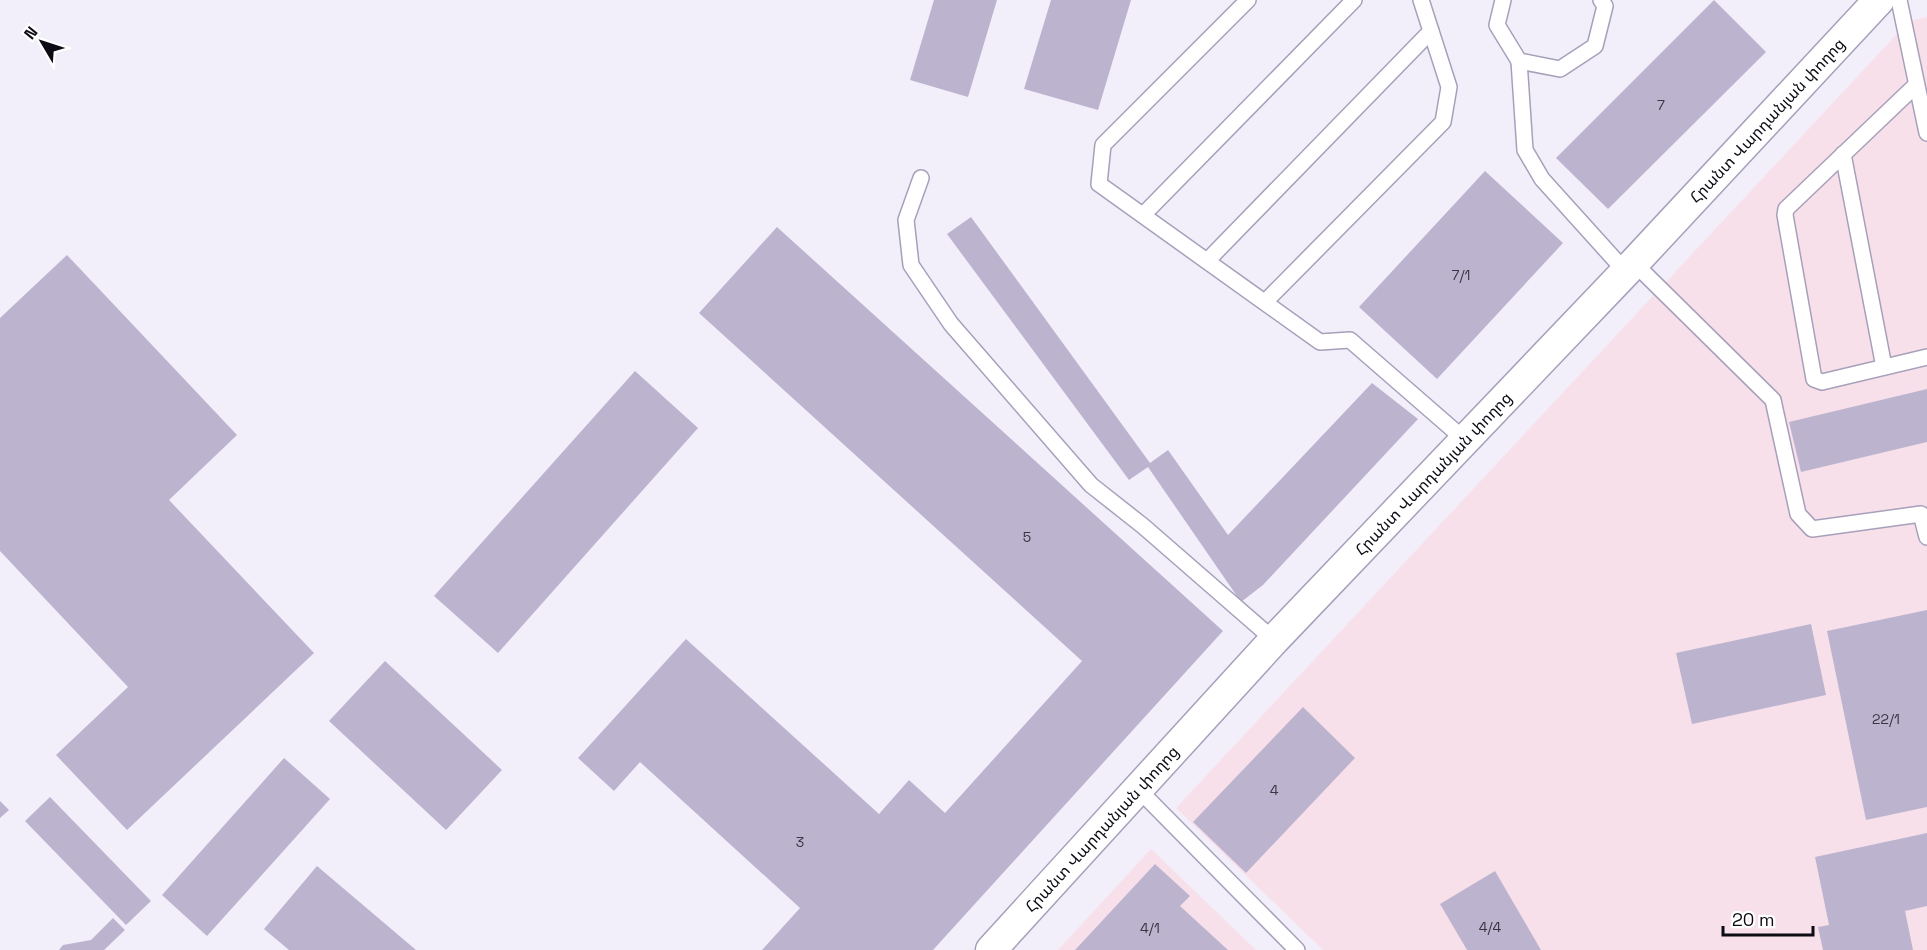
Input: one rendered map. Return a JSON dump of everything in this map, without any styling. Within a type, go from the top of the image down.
[{"type":"street","name":"Հրանտ Վարդանյան փողոց","points":[[991,950],[1274,640],[1630,267],[1879,0]]},
{"type":"lane","points":[[1248,0],[1103,145],[1099,184],[1320,342],[1350,340],[1465,440]]},
{"type":"lane","points":[[1143,215],[1354,0]]},
{"type":"lane","points":[[1265,302],[1443,122],[1449,87],[1421,0]]},
{"type":"lane","points":[[1503,0],[1497,25],[1519,61],[1525,150],[1542,179],[1630,267],[1773,400],[1798,514],[1812,529],[1922,514],[1927,537]]},
{"type":"lane","points":[[1519,61],[1560,69],[1595,46],[1605,6],[1601,0]]},
{"type":"lane","points":[[1899,0],[1927,133]]},
{"type":"lane","points":[[1207,261],[1431,31]]},
{"type":"lane","points":[[1916,85],[1786,209],[1785,215],[1814,379],[1822,382],[1927,357]]},
{"type":"lane","points":[[1843,154],[1884,367]]},
{"type":"lane","points":[[921,178],[906,220],[911,265],[951,324],[1091,485],[1143,526],[1274,640]]},
{"type":"lane","points":[[1138,789],[1297,950]]},
{"type":"shaded area","points":[[1927,17],[1927,950],[1323,950],[1176,808],[1909,21]]},
{"type":"shaded area","points":[[1151,849],[1256,950],[1058,950]]},
{"type":"building","points":[[934,0],[997,0],[968,97],[910,80]]},
{"type":"building","points":[[1051,0],[1131,0],[1098,110],[1024,89]]},
{"type":"building","points":[[1714,0],[1766,52],[1608,209],[1556,158]]},
{"type":"building","points":[[1485,171],[1563,243],[1437,379],[1359,307]]},
{"type":"building","points":[[971,217],[1150,463],[1168,450],[1228,535],[1372,383],[1418,419],[1263,585],[1241,602],[1148,467],[1129,480],[947,234]]},
{"type":"building","points":[[777,227],[1223,631],[933,950],[762,950],[800,908],[640,762],[614,791],[578,758],[686,639],[879,814],[909,780],[945,813],[1082,661],[699,313]]},
{"type":"building","points":[[67,255],[237,435],[169,500],[314,653],[127,830],[56,755],[128,687],[0,551],[0,318]]},
{"type":"building","points":[[635,371],[698,428],[498,653],[434,596]]},
{"type":"building","points":[[1927,389],[1927,442],[1801,472],[1789,422]]},
{"type":"building","points":[[1927,610],[1927,807],[1866,820],[1827,631]]},
{"type":"building","points":[[1811,624],[1826,695],[1692,724],[1676,653]]},
{"type":"building","points":[[385,661],[502,770],[446,830],[329,721]]},
{"type":"building","points":[[1303,707],[1355,758],[1246,873],[1193,822]]},
{"type":"building","points":[[284,758],[330,799],[207,936],[162,895]]},
{"type":"building","points":[[50,797],[151,901],[126,925],[25,821]]},
{"type":"building","points":[[0,801],[9,810],[0,818]]},
{"type":"building","points":[[1927,833],[1927,906],[1905,911],[1913,950],[1823,950],[1818,927],[1829,925],[1815,857]]},
{"type":"building","points":[[1155,864],[1190,896],[1180,906],[1228,950],[1075,950]]},
{"type":"building","points":[[317,866],[416,950],[289,950],[264,929]]},
{"type":"building","points":[[1495,871],[1541,950],[1467,950],[1440,904]]},
{"type":"building","points":[[113,918],[125,930],[104,950],[59,950],[63,945],[91,940]]}]
